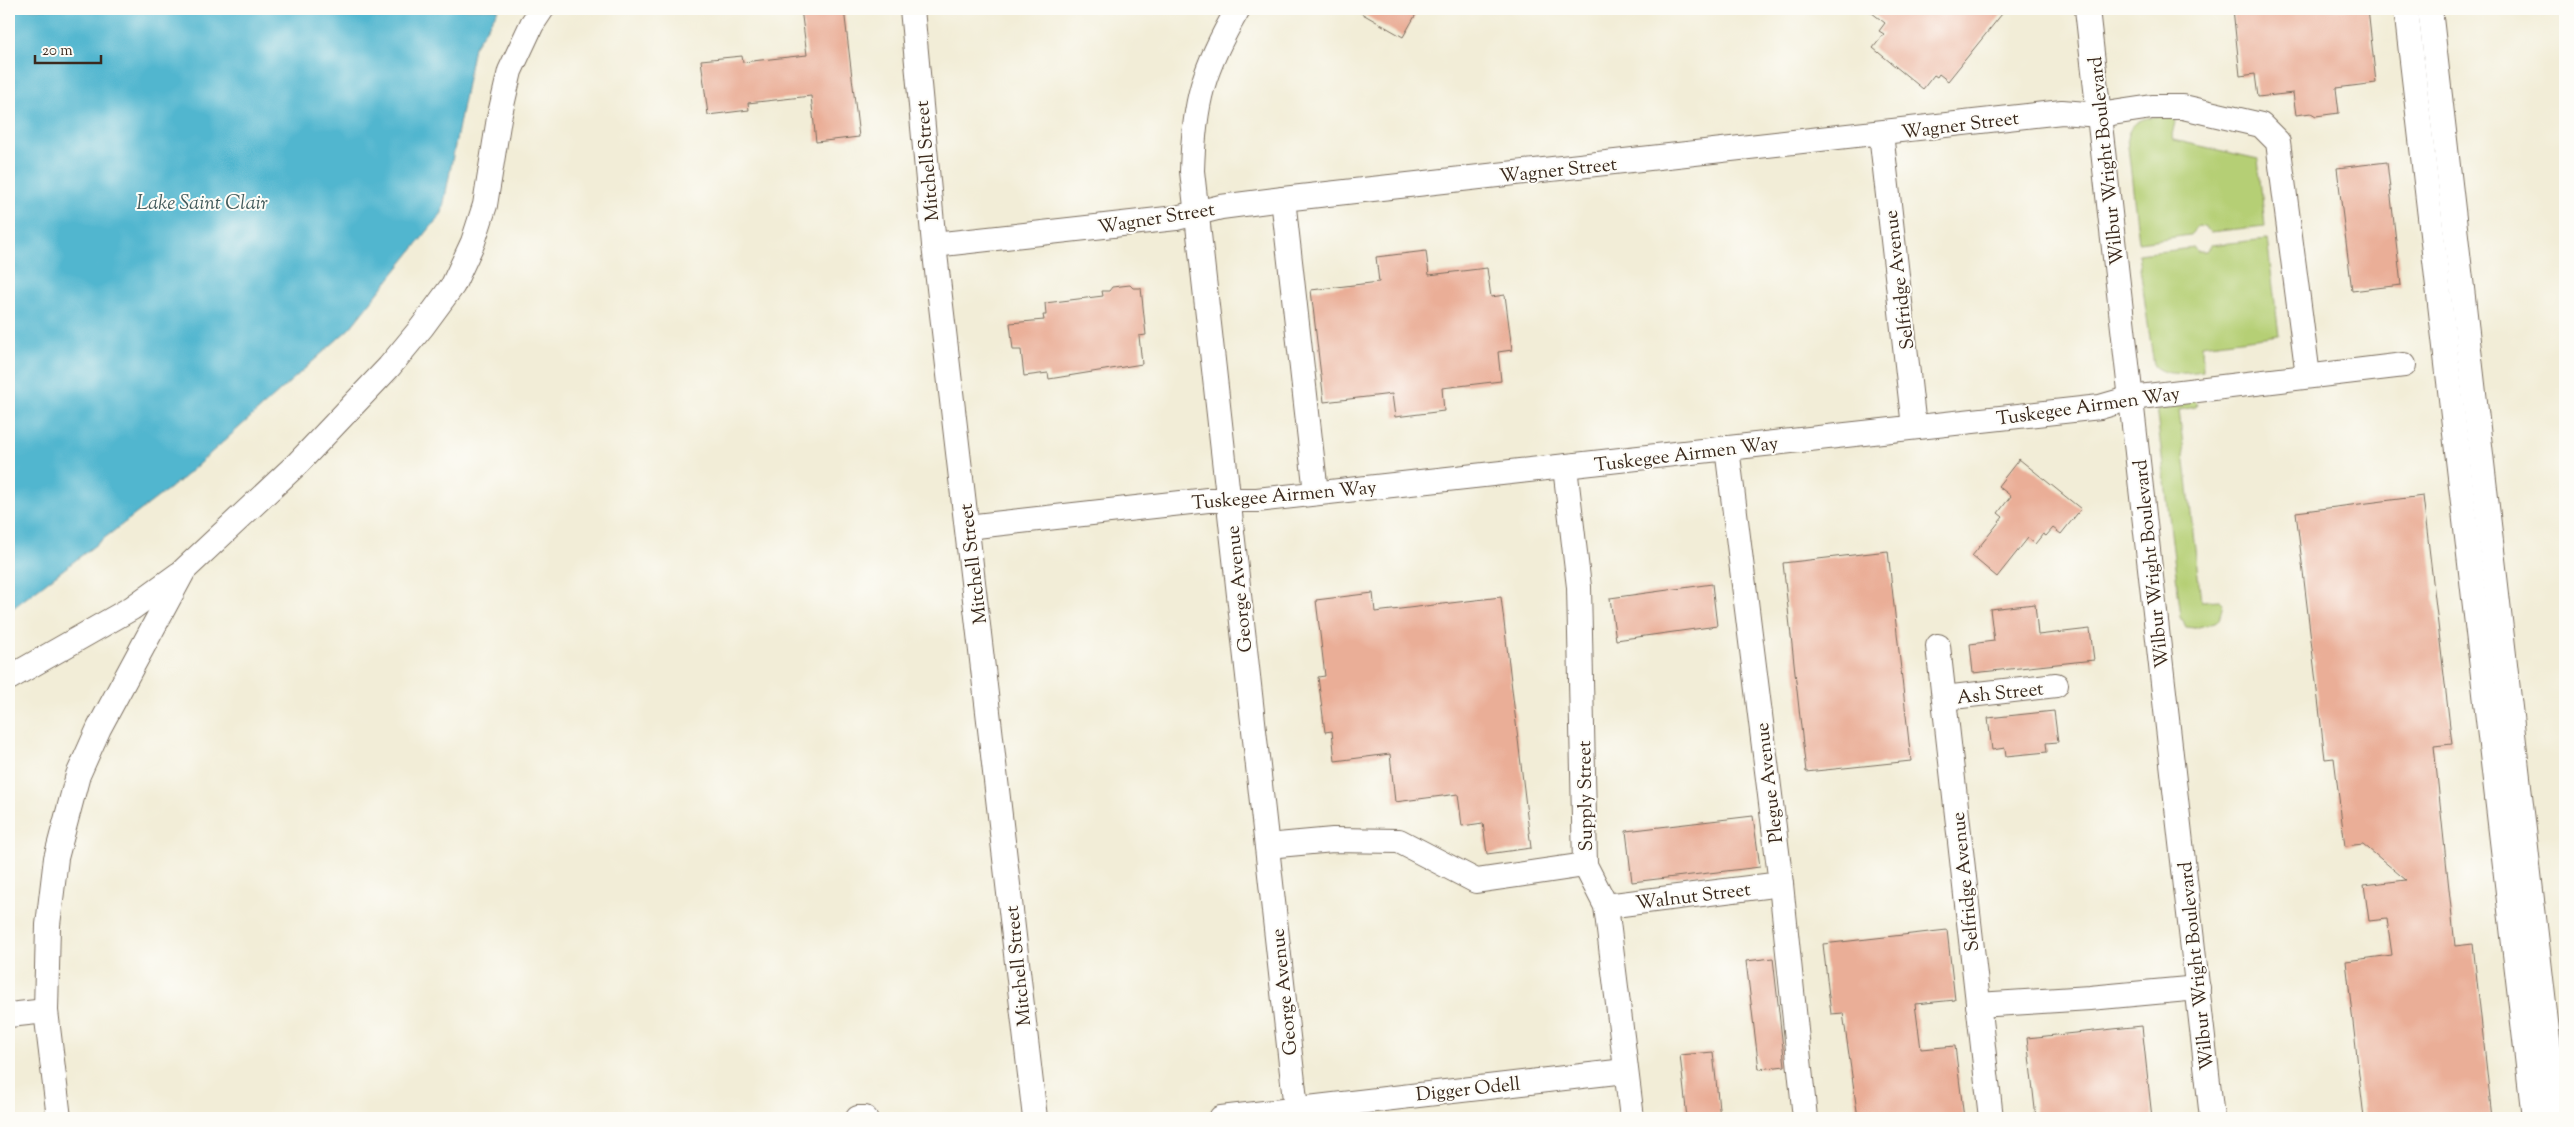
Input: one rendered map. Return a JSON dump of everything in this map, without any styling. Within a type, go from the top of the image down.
[{"type":"street","points":[[9,678],[132,608],[184,570],[298,463],[389,367],[422,327],[453,285],[473,242],[485,205],[499,118],[510,71],[542,9]]},
{"type":"street","name":"Mitchell Street","points":[[912,9],[934,245],[1035,1118]]},
{"type":"street","name":"George Avenue","points":[[1238,9],[1214,51],[1198,99],[1193,133],[1192,171],[1297,1114]]},
{"type":"street","name":"Wilbur Wright Boulevard","points":[[2087,9],[2212,1118]]},
{"type":"street","points":[[2406,9],[2534,1118]]},
{"type":"street","points":[[2430,9],[2557,1118]]},
{"type":"street","name":"Wagner Street","points":[[934,245],[1176,218],[1221,207],[1283,199],[2062,112],[2100,114],[2152,108],[2182,107],[2261,124],[2278,142],[2308,376]]},
{"type":"street","name":"Selfridge Avenue","points":[[1881,133],[1914,427]]},
{"type":"street","points":[[1283,199],[1316,493]]},
{"type":"street","name":"Tuskegee Airmen Way","points":[[967,527],[1208,500],[1257,500],[2100,407],[2131,398],[2404,365]]},
{"type":"street","name":"Plegue Avenue","points":[[1727,448],[1781,884],[1804,1118]]},
{"type":"street","name":"Supply Street","points":[[1565,467],[1579,587],[1585,865],[1606,906],[1632,1118]]},
{"type":"street","points":[[59,1118],[46,1011],[48,925],[56,858],[78,775],[99,728],[184,570]]},
{"type":"street","name":"Selfridge Avenue","points":[[1938,646],[1991,1118]]},
{"type":"street","name":"Ash Street","points":[[1944,698],[2056,685]]},
{"type":"street","points":[[1267,846],[1333,840],[1400,841],[1476,881],[1585,865]]},
{"type":"street","name":"Walnut Street","points":[[1606,906],[1781,884]]},
{"type":"street","points":[[1978,1005],[2090,998],[2198,988]]},
{"type":"street","points":[[9,1015],[46,1011]]},
{"type":"street","name":"Digger Odell","points":[[1221,1118],[1297,1114],[1625,1071]]},
{"type":"street","points":[[858,1118],[865,1118]]},
{"type":"green space","points":[[2171,115],[2175,122],[2172,135],[2174,140],[2258,159],[2265,226],[2210,232],[2204,227],[2198,226],[2190,235],[2139,242],[2127,138],[2133,125],[2138,122],[2150,117]]},
{"type":"green space","points":[[2267,239],[2279,335],[2202,345],[2203,371],[2171,373],[2164,372],[2154,366],[2138,254],[2194,248],[2197,251],[2206,251],[2211,245]]},
{"type":"green space","points":[[2193,399],[2197,403],[2196,407],[2179,410],[2201,601],[2219,600],[2223,603],[2219,620],[2215,623],[2194,628],[2186,627],[2181,617],[2157,415],[2161,404]]},
{"type":"water","name":"Lake Saint Clair","points":[[9,9],[499,9],[474,47],[442,213],[350,328],[183,478],[9,611]]},
{"type":"building","points":[[801,9],[844,9],[859,137],[816,142],[811,96],[748,103],[749,110],[708,115],[701,60],[742,56],[743,62],[807,55]]},
{"type":"building","points":[[1354,9],[1419,9],[1403,37]]},
{"type":"building","points":[[1867,9],[2006,9],[1948,81],[1939,74],[1937,77],[1934,75],[1923,89],[1873,48],[1884,34],[1879,31],[1885,23]]},
{"type":"building","points":[[2233,9],[2368,9],[2376,83],[2336,88],[2339,113],[2316,116],[2311,113],[2296,115],[2293,93],[2258,97],[2255,74],[2240,76]]},
{"type":"building","points":[[2387,162],[2401,285],[2352,291],[2337,168]]},
{"type":"building","points":[[1426,251],[1429,275],[1487,268],[1491,297],[1505,295],[1512,350],[1498,352],[1501,381],[1442,388],[1444,411],[1395,417],[1392,394],[1324,402],[1311,290],[1379,282],[1376,257]]},
{"type":"building","points":[[1130,285],[1133,288],[1141,288],[1146,335],[1139,336],[1142,364],[1049,379],[1048,373],[1024,376],[1021,350],[1013,350],[1010,323],[1044,320],[1043,315],[1046,315],[1045,303],[1103,296],[1102,291],[1109,291],[1112,287]]},
{"type":"building","points":[[2019,459],[2081,509],[2061,534],[2053,528],[2046,536],[2043,534],[2035,544],[2028,538],[1997,577],[1972,556],[2003,517],[1998,513],[2011,496],[1998,486]]},
{"type":"building","points":[[2423,496],[2452,744],[2434,746],[2455,946],[2473,944],[2492,1118],[2364,1118],[2346,961],[2392,955],[2387,919],[2369,921],[2364,885],[2406,880],[2363,844],[2345,846],[2334,758],[2325,759],[2296,512]]},
{"type":"building","points":[[1888,551],[1911,761],[1806,772],[1783,563]]},
{"type":"building","points":[[1712,584],[1717,626],[1616,640],[1610,598]]},
{"type":"building","points":[[1373,593],[1375,612],[1501,597],[1531,848],[1487,854],[1483,823],[1462,826],[1458,794],[1395,802],[1390,754],[1335,761],[1332,731],[1325,732],[1318,677],[1325,676],[1316,600]]},
{"type":"building","points":[[2035,604],[2038,635],[2090,629],[2094,660],[1973,673],[1970,644],[1994,641],[1990,609]]},
{"type":"building","points":[[2054,711],[2058,742],[2046,743],[2047,752],[2006,756],[2005,748],[1992,750],[1988,718]]},
{"type":"building","points":[[1753,816],[1760,867],[1632,882],[1626,831]]},
{"type":"building","points":[[1947,930],[1955,1000],[1915,1004],[1921,1049],[1955,1046],[1964,1118],[1858,1118],[1843,1013],[1831,1014],[1823,944]]},
{"type":"building","points":[[1773,958],[1785,1066],[1759,1069],[1746,961]]},
{"type":"building","points":[[2142,1026],[2152,1118],[2036,1118],[2027,1038]]},
{"type":"building","points":[[1713,1052],[1720,1118],[1687,1118],[1680,1055]]}]
